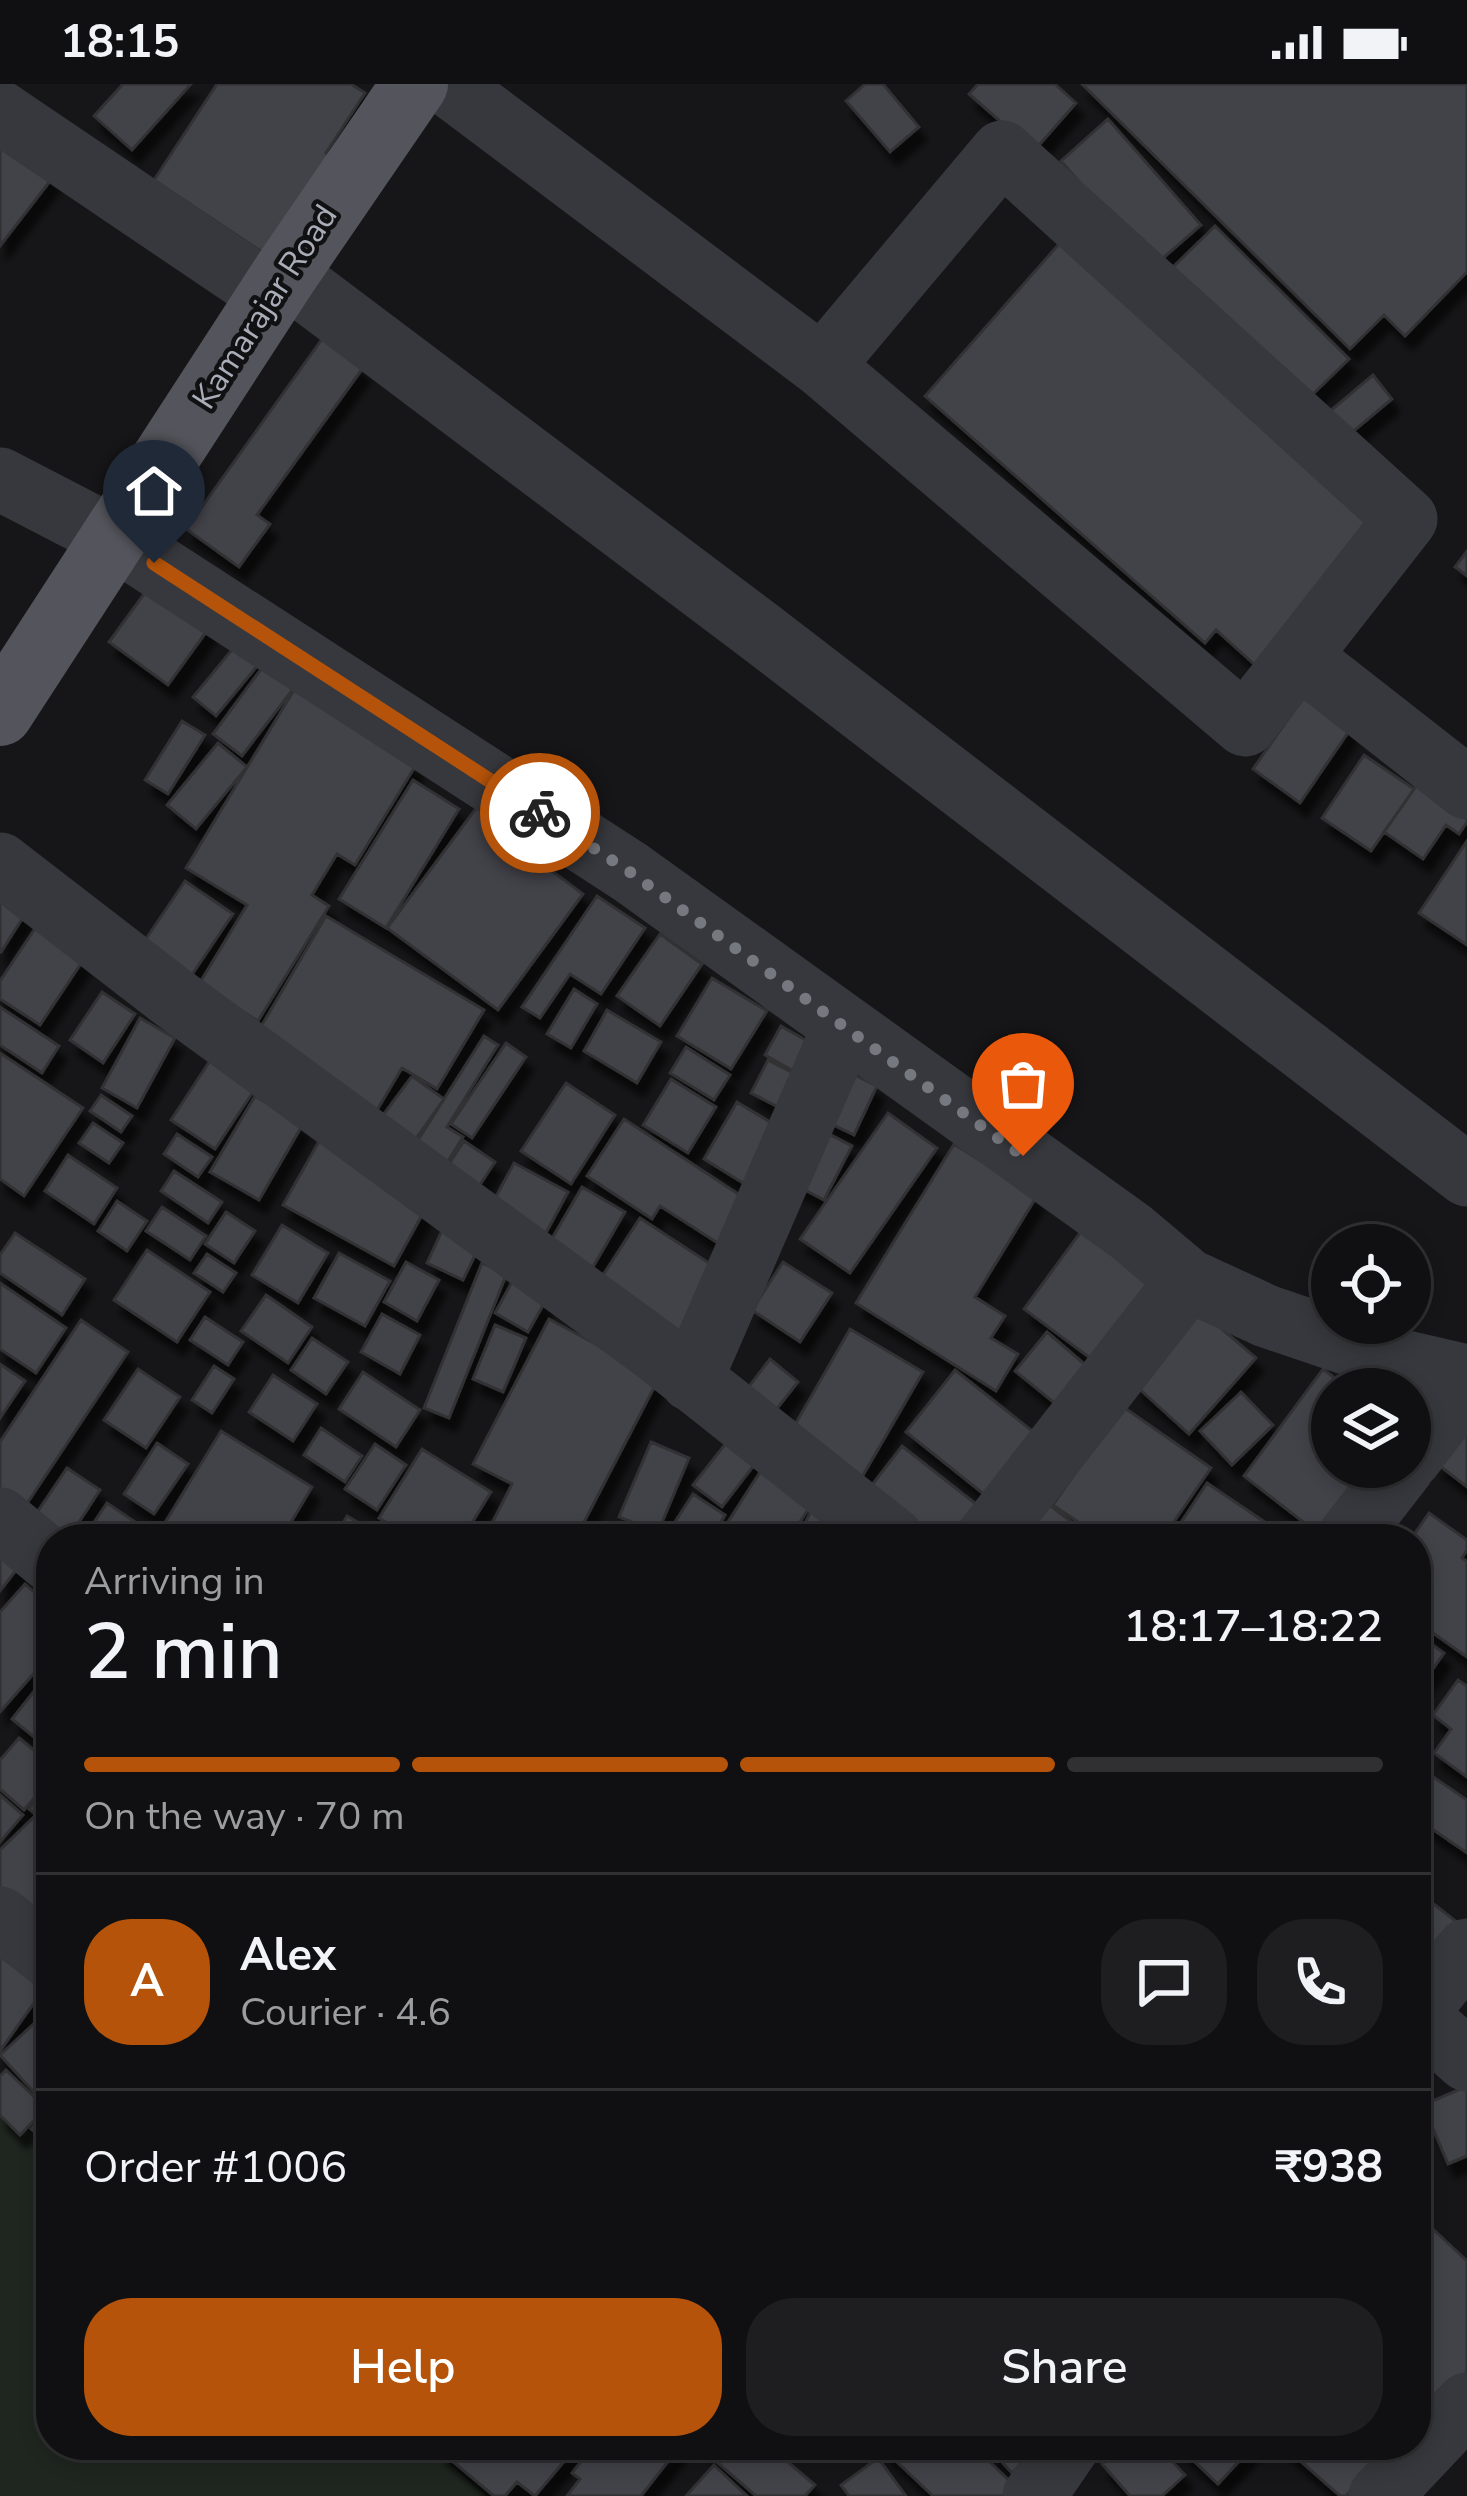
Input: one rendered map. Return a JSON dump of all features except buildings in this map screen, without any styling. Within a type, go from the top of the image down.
[{"type":"main road","name":"Kamarajar Road","points":[[0,713],[415,84]]},
{"type":"street","points":[[447,84],[823,366],[1245,725],[1406,519],[1002,152],[823,366]]},
{"type":"street","points":[[0,112],[279,285],[759,631],[1467,1175]]},
{"type":"street","points":[[0,478],[115,538],[630,872],[1131,1232],[1188,1280],[1266,1316],[1467,1380],[1431,1429]]},
{"type":"street","points":[[1324,676],[1467,788]]},
{"type":"street","points":[[0,864],[171,997],[691,1380],[873,1524]]},
{"type":"street","points":[[691,1380],[844,1027]]},
{"type":"street","points":[[998,1524],[1188,1280]]},
{"type":"street","points":[[1359,1524],[1387,1488]]},
{"type":"street","points":[[0,1519],[36,1549]]},
{"type":"street","points":[[0,1918],[36,1946]]},
{"type":"street","points":[[1431,1991],[1467,1950]]},
{"type":"street","points":[[1431,2020],[1467,2060]]},
{"type":"street","points":[[1431,2453],[1459,2429]]},
{"type":"street","points":[[1380,2496],[1422,2460]]},
{"type":"shaded area","points":[[0,2111],[36,2136],[36,2460],[445,2460],[486,2496],[0,2496]]},
{"type":"way so far","points":[[540,813],[630,872],[1023,1156]]},
{"type":"route","points":[[154,563],[540,813]]}]
